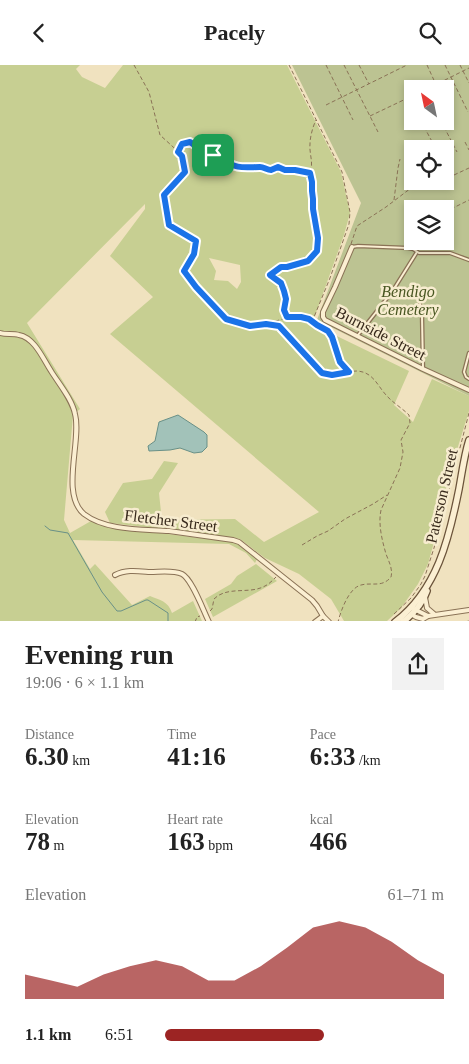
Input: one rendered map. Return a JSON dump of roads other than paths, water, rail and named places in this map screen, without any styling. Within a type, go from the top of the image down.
[{"type":"street","name":"Burnside Street","points":[[352,247],[323,315],[325,320],[469,390]]},
{"type":"street","name":"Fletcher Street","points":[[0,333],[18,334],[33,344],[63,389],[75,413],[73,489],[76,504],[82,512],[92,519],[112,526],[233,540],[242,544],[312,600],[323,616],[329,621]]},
{"type":"street","name":"Paterson Street","points":[[411,610],[430,582],[442,555],[450,531],[469,440]]},
{"type":"street","points":[[116,575],[120,572],[130,571],[182,574],[190,583],[209,621]]},
{"type":"street","points":[[398,621],[425,597],[430,582]]},
{"type":"street","points":[[425,597],[427,608],[434,615]]},
{"type":"street","points":[[411,610],[428,616]]},
{"type":"street","points":[[411,610],[416,617],[423,619]]},
{"type":"street","points":[[415,621],[428,616],[469,610]]},
{"type":"street","points":[[315,621],[323,616]]},
{"type":"lane","points":[[352,247],[358,245],[408,248],[417,252],[450,253],[469,260]]},
{"type":"lane","points":[[357,337],[392,291],[417,252]]},
{"type":"lane","points":[[420,304],[423,369]]},
{"type":"lane","points":[[469,353],[464,373],[469,379]]},
{"type":"water","points":[[178,415],[207,435],[207,447],[202,452],[194,453],[180,448],[149,451],[148,446],[155,441],[159,422]]},
{"type":"waterway","points":[[45,526],[50,530],[68,533],[102,592],[117,611],[148,600],[168,613],[168,621]]},
{"type":"park label","name":"Bendigo Cemetery","points":[[408,300]]}]
